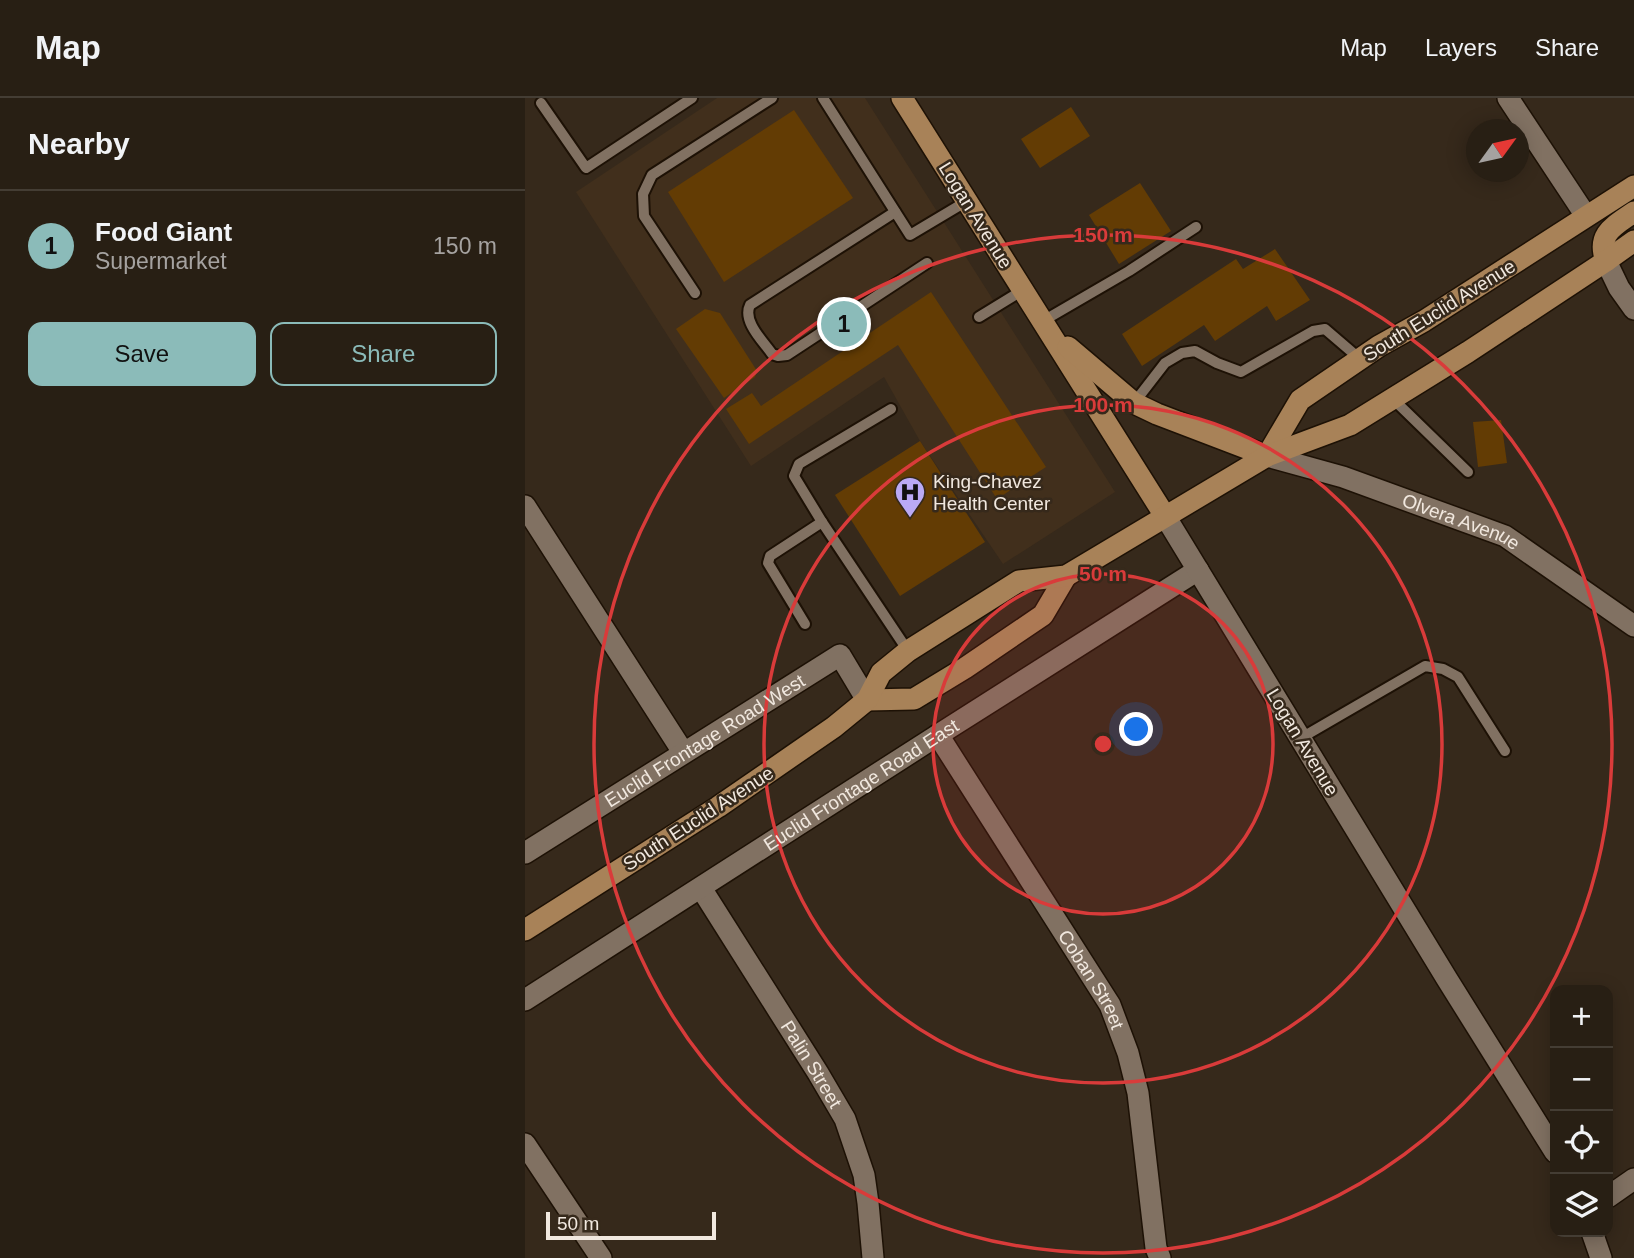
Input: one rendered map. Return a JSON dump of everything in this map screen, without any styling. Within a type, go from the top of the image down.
[{"type":"main road","name":"Logan Avenue","points":[[902,98],[1165,516]]},
{"type":"main road","name":"South Euclid Avenue","points":[[1267,456],[1300,400],[1379,346],[1424,321],[1634,186]]},
{"type":"main road","points":[[1607,261],[1602,251],[1604,239],[1634,212]]},
{"type":"main road","name":"South Euclid Avenue","points":[[525,930],[718,807],[834,727],[867,700],[881,673],[908,651],[1019,580],[1066,576],[1267,456],[1350,425],[1468,352],[1634,241]]},
{"type":"main road","name":"Logan Avenue","points":[[1047,327],[1134,403],[1267,456]]},
{"type":"main road","name":"South Euclid Avenue","points":[[867,700],[914,699],[965,668],[1043,615],[1066,576]]},
{"type":"street","points":[[1508,98],[1586,216]]},
{"type":"street","points":[[1607,261],[1619,288],[1634,309]]},
{"type":"street","name":"Olvera Avenue","points":[[1267,456],[1343,477],[1506,537],[1634,626]]},
{"type":"street","points":[[525,506],[683,752]]},
{"type":"street","name":"Logan Avenue","points":[[1165,516],[1550,1144]]},
{"type":"street","name":"Euclid Frontage Road East","points":[[525,1000],[1198,570]]},
{"type":"street","name":"Euclid Frontage Road West","points":[[525,853],[840,655],[867,700]]},
{"type":"street","name":"Coban Street","points":[[937,735],[1109,1005],[1128,1053],[1138,1093],[1156,1248],[1160,1258]]},
{"type":"street","name":"Palin Street","points":[[701,888],[845,1119],[864,1175],[873,1258]]},
{"type":"street","points":[[525,1144],[601,1258]]},
{"type":"street","points":[[1613,1194],[1634,1180]]},
{"type":"street","points":[[1594,1237],[1601,1258]]},
{"type":"lane","points":[[541,103],[586,168],[692,98]]},
{"type":"lane","points":[[695,293],[644,216],[643,194],[652,175],[772,98]]},
{"type":"lane","points":[[824,98],[910,235],[967,201]]},
{"type":"lane","points":[[895,212],[750,305],[747,311],[749,321],[772,354],[787,355],[927,263]]},
{"type":"lane","points":[[1047,327],[1196,227]]},
{"type":"lane","points":[[979,317],[1023,290]]},
{"type":"lane","points":[[1134,403],[1165,363],[1182,353],[1195,351],[1241,372],[1313,331],[1325,329],[1360,359]]},
{"type":"lane","points":[[1393,399],[1468,472]]},
{"type":"lane","points":[[891,409],[799,464],[795,476],[822,522],[908,651]]},
{"type":"lane","points":[[805,624],[768,563],[771,555],[822,522]]},
{"type":"lane","points":[[1301,738],[1425,666],[1443,669],[1458,677],[1505,751]]},
{"type":"shaded area","points":[[717,98],[865,98],[1115,492],[1003,564],[920,441],[884,377],[751,466],[576,192]]},
{"type":"building","points":[[1071,107],[1090,136],[1040,168],[1021,139]]},
{"type":"building","points":[[794,110],[853,198],[724,282],[668,192]]},
{"type":"building","points":[[1140,183],[1171,231],[1119,264],[1089,215]]},
{"type":"building","points":[[1275,249],[1310,300],[1276,321],[1267,306],[1215,341],[1204,325],[1142,366],[1122,334],[1236,259],[1243,269]]},
{"type":"building","points":[[931,292],[1046,467],[997,499],[898,345],[749,444],[726,409],[752,393],[761,406]]},
{"type":"building","points":[[705,309],[720,313],[757,371],[755,377],[724,398],[676,329]]},
{"type":"building","points":[[1501,420],[1507,463],[1478,467],[1473,422]]},
{"type":"building","name":"King-Chavez Health Center","points":[[920,441],[985,542],[900,596],[835,495]]},
{"type":"place","name":"Food Giant","points":[[844,324]]},
{"type":"place","name":"King-Chavez Health Center","points":[[910,519]]}]
